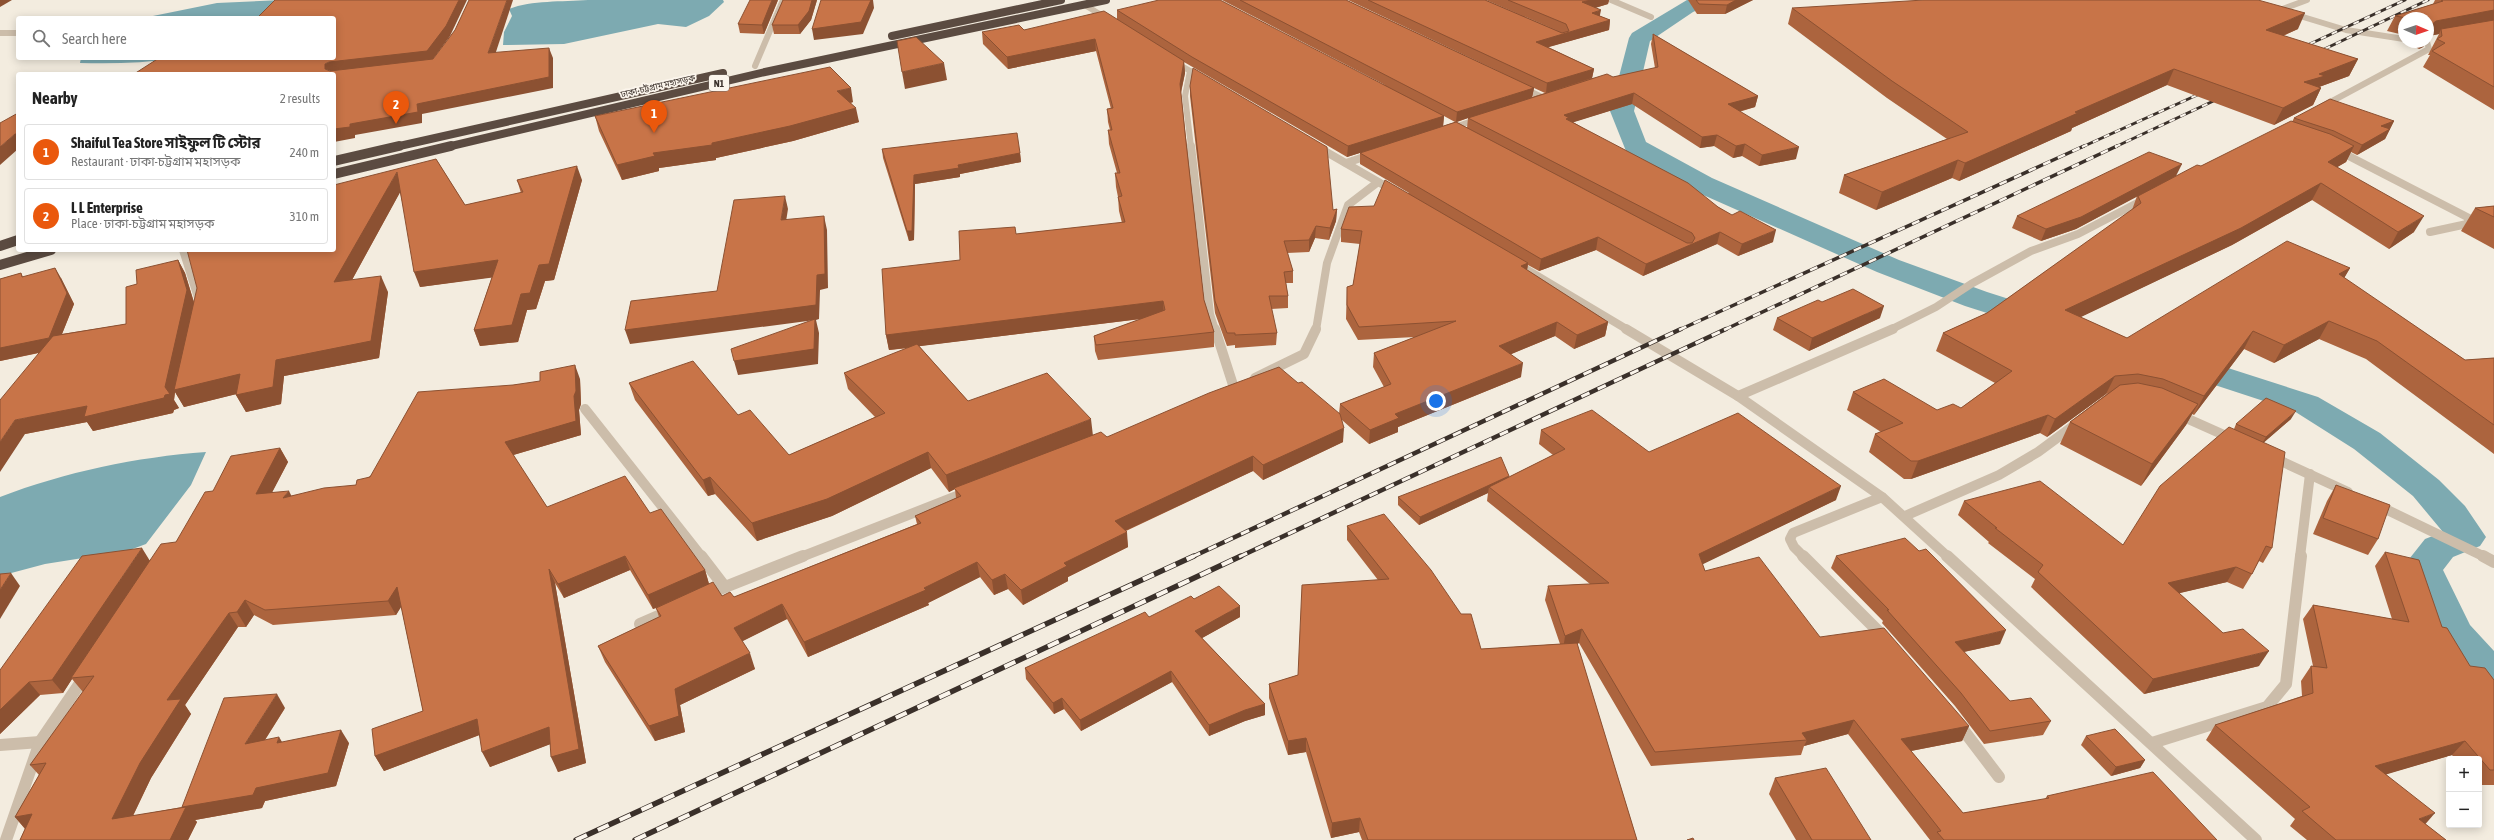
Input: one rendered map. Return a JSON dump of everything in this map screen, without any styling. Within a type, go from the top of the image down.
[{"type":"highway","name":"ঢাকা-চট্টগ্রাম মহাসড়ক","points":[[336,161],[755,66],[1061,0]]},
{"type":"highway","name":"ঢাকা-চট্টগ্রাম মহাসড়ক","points":[[336,174],[765,72],[1106,0]]},
{"type":"highway","points":[[0,246],[16,241]]},
{"type":"highway","points":[[0,265],[43,252]]},
{"type":"street","points":[[755,66],[783,0]]},
{"type":"street","points":[[1611,0],[1651,17]]},
{"type":"street","points":[[2307,0],[2277,8],[2317,24],[2346,31],[2398,38]]},
{"type":"street","points":[[1085,5],[1118,25]]},
{"type":"street","points":[[0,33],[16,33]]},
{"type":"street","points":[[2313,112],[2429,48]]},
{"type":"street","points":[[1164,54],[1210,83]]},
{"type":"street","points":[[1190,71],[1185,96],[1210,314],[1238,386],[1304,354],[1316,330],[1327,263],[1348,205],[1378,182]]},
{"type":"street","points":[[1516,84],[1548,96],[1530,102]]},
{"type":"street","points":[[1438,132],[1488,116]]},
{"type":"street","points":[[1305,139],[1405,198]]},
{"type":"street","points":[[2330,148],[2388,175],[2469,218],[2467,224],[2430,232]]},
{"type":"street","points":[[1346,163],[1381,151]]},
{"type":"street","points":[[1738,396],[1895,328],[1936,307],[1971,284],[2031,251],[2078,234],[2154,194]]},
{"type":"street","points":[[0,242],[16,240]]},
{"type":"street","points":[[184,252],[200,303],[198,311]]},
{"type":"street","points":[[1514,262],[1738,396],[1882,497],[1905,516],[2256,840]]},
{"type":"street","points":[[585,409],[724,586]]},
{"type":"street","points":[[2167,409],[2246,445]]},
{"type":"street","points":[[1905,516],[1999,475],[2038,452],[2082,419]]},
{"type":"street","points":[[2260,452],[2310,474],[2494,562]]},
{"type":"street","points":[[2152,743],[2267,707],[2286,684],[2310,474]]},
{"type":"street","points":[[696,599],[724,586],[976,489]]},
{"type":"street","points":[[1882,497],[1793,533],[1790,538],[1794,547],[1869,620],[1894,648]]},
{"type":"street","points":[[640,624],[682,605]]},
{"type":"street","points":[[6,840],[40,742],[93,664]]},
{"type":"street","points":[[1949,711],[1999,777]]},
{"type":"street","points":[[0,744],[40,742]]},
{"type":"water","points":[[282,0],[328,16],[153,16],[217,3]]},
{"type":"water","points":[[588,0],[723,0],[724,2],[709,16],[686,27],[658,24],[564,44],[503,45],[504,32],[512,16],[509,9],[527,4]]},
{"type":"water","points":[[81,60],[165,60],[141,62],[80,63]]},
{"type":"water","points":[[206,452],[191,485],[146,544],[127,551],[45,564],[0,576],[0,497],[50,480],[102,467],[180,454]]},
{"type":"building","points":[[275,0],[459,0],[446,26],[427,51],[329,62],[325,64],[325,69],[330,71],[433,59],[455,30],[469,0],[507,0],[488,53],[549,48],[549,77],[417,104],[418,112],[350,124],[350,127],[336,129],[336,72],[137,72],[156,60],[336,60],[336,16],[259,16]]},
{"type":"building","points":[[750,0],[772,0],[762,25],[738,24]]},
{"type":"building","points":[[783,0],[812,0],[809,11],[798,25],[772,25]]},
{"type":"building","points":[[821,0],[871,0],[861,22],[812,29]]},
{"type":"building","points":[[1159,0],[1220,0],[1444,116],[1348,146],[1192,57],[1117,10]]},
{"type":"building","points":[[1240,0],[1346,0],[1534,88],[1457,112]]},
{"type":"building","points":[[1368,0],[1485,0],[1562,33],[1569,31],[1566,24],[1508,0],[1591,0],[1582,2],[1601,10],[1592,13],[1610,20],[1536,42],[1594,69],[1547,83]]},
{"type":"building","points":[[1696,0],[1736,0],[1727,5],[1699,4]]},
{"type":"building","points":[[1924,0],[2258,0],[2305,13],[2266,30],[2358,59],[2319,74],[2325,76],[2304,82],[2321,88],[2283,108],[2174,69],[2075,112],[2078,113],[1965,163],[1958,160],[1882,192],[1844,175],[1968,132],[1892,81],[1792,8]]},
{"type":"building","points":[[2441,0],[2494,0],[2494,10],[2434,23],[2434,12],[2408,12],[2443,1]]},
{"type":"building","points":[[1104,11],[1184,61],[1180,84],[1185,133],[1204,300],[1214,332],[1096,345],[1094,336],[1165,310],[1163,301],[886,335],[882,269],[960,260],[959,231],[1015,227],[1016,234],[1125,222],[1118,197],[1122,196],[1115,173],[1120,173],[1108,130],[1112,130],[1107,109],[1113,108],[1095,39],[1007,57],[982,32],[1019,25],[1024,30]]},
{"type":"building","points":[[2494,20],[2494,87],[2432,51],[2445,43],[2437,39],[2442,36],[2441,29]]},
{"type":"building","points":[[1653,34],[1758,96],[1728,104],[1799,147],[1762,155],[1745,144],[1736,146],[1717,135],[1702,137],[1634,93],[1564,115],[1569,118],[1566,119],[1688,183],[1718,207],[1732,215],[1740,211],[1776,230],[1742,244],[1720,232],[1646,264],[1598,237],[1541,259],[1360,153],[1456,122],[1687,243],[1692,243],[1695,238],[1692,233],[1468,118],[1607,74],[1613,77],[1658,67]]},
{"type":"building","points":[[916,37],[944,63],[902,72],[897,41]]},
{"type":"building","points":[[830,67],[851,88],[837,91],[856,108],[790,126],[712,143],[712,145],[653,153],[655,156],[617,165],[595,116]]},
{"type":"building","points":[[1193,68],[1327,147],[1333,210],[1337,209],[1330,228],[1316,226],[1309,240],[1284,241],[1293,271],[1284,272],[1288,296],[1269,296],[1277,333],[1235,335],[1235,333],[1227,333],[1215,301],[1190,86]]},
{"type":"building","points":[[2330,99],[2394,121],[2381,126],[2390,129],[2362,145],[2334,131],[2294,118]]},
{"type":"building","points":[[16,114],[16,134],[0,147],[0,123]]},
{"type":"building","points":[[2291,121],[2330,134],[2354,146],[2328,162],[2424,216],[2398,232],[2321,183],[2241,228],[2065,310],[2127,338],[2287,241],[2350,268],[2339,274],[2465,360],[2494,358],[2494,425],[2377,341],[2329,321],[2284,345],[2253,331],[2204,396],[2163,379],[2138,374],[2115,376],[2055,419],[2048,415],[1918,461],[1911,461],[1875,434],[1903,423],[1853,392],[1884,379],[1937,410],[1953,404],[1961,408],[2012,371],[1943,333],[1987,313],[2141,203],[2138,196],[2197,165],[2201,166]]},
{"type":"building","points":[[1017,133],[1020,153],[958,165],[959,168],[914,175],[912,231],[907,231],[882,149]]},
{"type":"building","points":[[2149,152],[2182,164],[2081,217],[2046,229],[2017,216]]},
{"type":"building","points":[[436,159],[465,205],[523,192],[517,180],[577,166],[549,264],[539,265],[530,293],[521,294],[512,325],[474,330],[498,260],[414,272],[397,172],[334,282],[381,276],[371,341],[276,360],[273,387],[236,395],[240,374],[174,390],[197,288],[188,252],[336,252],[336,184]]},
{"type":"building","points":[[1385,180],[1528,263],[1521,266],[1608,322],[1577,335],[1557,322],[1499,346],[1523,363],[1395,414],[1399,418],[1370,430],[1340,404],[1391,384],[1374,353],[1456,321],[1359,327],[1347,305],[1347,287],[1353,285],[1362,231],[1341,229],[1349,207],[1374,206]]},
{"type":"building","points":[[785,196],[781,220],[824,216],[825,274],[817,275],[816,305],[625,330],[631,301],[717,291],[734,200]]},
{"type":"building","points":[[2494,206],[2494,217],[2475,208]]},
{"type":"building","points":[[178,260],[187,290],[165,387],[170,394],[165,395],[164,398],[84,417],[87,406],[15,420],[0,442],[0,400],[53,336],[126,324],[126,287],[137,284],[136,270]]},
{"type":"building","points":[[55,268],[67,293],[49,338],[0,348],[0,279],[21,273],[22,277]]},
{"type":"building","points":[[1853,289],[1884,306],[1812,338],[1777,318],[1818,300],[1822,302]]},
{"type":"building","points":[[815,319],[814,349],[734,361],[731,349]]},
{"type":"building","points":[[917,344],[968,401],[1047,373],[1091,419],[946,475],[928,452],[827,499],[752,523],[710,477],[703,480],[629,383],[693,361],[738,415],[750,410],[789,455],[885,413],[844,373]]},
{"type":"building","points":[[575,365],[576,391],[574,396],[576,421],[505,442],[547,507],[625,476],[650,513],[661,509],[705,570],[648,595],[625,556],[558,584],[549,569],[579,749],[551,757],[549,727],[482,752],[477,719],[375,756],[372,729],[423,711],[397,587],[388,601],[265,610],[245,600],[237,612],[229,613],[167,700],[181,699],[140,763],[112,819],[186,807],[170,840],[20,840],[32,814],[15,817],[46,763],[30,765],[94,676],[71,678],[161,544],[176,542],[205,492],[213,491],[231,456],[280,448],[256,494],[289,491],[283,498],[324,488],[356,485],[357,480],[370,477],[418,392],[513,385],[540,381],[540,372]]},
{"type":"building","points":[[1279,367],[1298,383],[1302,382],[1340,414],[1344,428],[1263,465],[1253,456],[1115,521],[1127,532],[1064,563],[1067,566],[1021,590],[1005,574],[992,580],[977,562],[924,588],[926,590],[804,642],[782,604],[734,628],[750,653],[675,689],[679,716],[649,726],[598,646],[661,616],[656,608],[713,582],[722,596],[730,592],[734,597],[921,523],[915,516],[961,496],[954,488],[1101,432],[1107,437],[1209,393]]},
{"type":"building","points":[[2138,383],[2162,388],[2198,404],[2152,464],[2070,422],[2120,385]]},
{"type":"building","points":[[2266,398],[2296,411],[2266,437],[2236,424]]},
{"type":"building","points":[[1592,410],[1649,452],[1738,413],[1841,486],[1699,554],[1705,571],[1759,557],[1820,637],[1884,628],[1969,726],[1901,739],[1963,813],[2049,798],[2047,796],[2153,772],[2217,840],[1944,840],[1937,832],[1941,831],[1854,720],[1802,733],[1807,740],[1655,752],[1582,629],[1565,636],[1548,586],[1609,583],[1489,487],[1565,449],[1541,430]]},
{"type":"building","points":[[2229,427],[2285,452],[2272,548],[2266,546],[2252,574],[2236,567],[2168,583],[2223,633],[2243,629],[2269,651],[2153,679],[2038,572],[2043,565],[1995,528],[1997,528],[1964,501],[2040,481],[2123,545],[2160,486]]},
{"type":"building","points":[[1501,457],[1509,476],[1420,517],[1398,497]]},
{"type":"building","points":[[2336,485],[2390,505],[2378,539],[2323,518]]},
{"type":"building","points":[[1384,514],[1431,570],[1461,614],[1471,614],[1481,649],[1577,643],[1637,840],[1368,840],[1360,818],[1332,823],[1306,738],[1288,741],[1269,684],[1298,675],[1302,585],[1389,579],[1347,526]]},
{"type":"building","points":[[1905,538],[1919,551],[1926,549],[2006,630],[1955,642],[2010,701],[2031,698],[2051,721],[1990,731],[1961,693],[1887,610],[1889,610],[1836,556]]},
{"type":"building","points":[[142,548],[52,680],[29,682],[0,710],[0,670],[82,556]]},
{"type":"building","points":[[2385,552],[2419,560],[2442,627],[2447,628],[2470,666],[2485,668],[2494,680],[2494,770],[2490,770],[2482,761],[2482,756],[2478,756],[2465,741],[2375,766],[2435,813],[2419,819],[2446,840],[2336,840],[2302,811],[2310,807],[2215,725],[2313,693],[2311,666],[2327,668],[2313,605],[2409,622]]},
{"type":"building","points":[[11,573],[0,590],[0,574]]},
{"type":"building","points":[[1219,586],[1240,606],[1195,631],[1265,704],[1245,710],[1209,725],[1171,671],[1080,720],[1062,698],[1053,703],[1025,668],[1145,612],[1149,617],[1191,596],[1194,599]]},
{"type":"building","points":[[277,694],[245,744],[279,737],[277,743],[341,730],[328,773],[256,788],[253,795],[182,807],[224,698]]},
{"type":"building","points":[[2115,729],[2145,760],[2116,767],[2086,736]]},
{"type":"building","points":[[1826,768],[1871,840],[1812,840],[1775,778]]},
{"type":"waterway","points":[[1704,0],[1686,8],[1640,38],[1622,111],[1635,146],[1702,184],[1888,266],[1976,299],[2042,320]]},
{"type":"waterway","points":[[2178,362],[2306,404],[2367,441],[2426,488],[2451,515],[2466,537],[2439,548],[2422,568],[2453,634],[2494,679]]},
{"type":"railway","points":[[2299,49],[2405,0]]},
{"type":"railway","points":[[2314,54],[2428,0]]},
{"type":"railway","points":[[2082,147],[2206,91]]},
{"type":"railway","points":[[2115,147],[2222,97]]},
{"type":"railway","points":[[1679,330],[2084,146]]},
{"type":"railway","points":[[1724,330],[2117,146]]},
{"type":"railway","points":[[1192,557],[1681,329]]},
{"type":"railway","points":[[1239,557],[1726,329]]},
{"type":"railway","points":[[576,840],[1194,556]]},
{"type":"railway","points":[[635,840],[1241,556]]},
{"type":"place","name":"L L Enterprise","points":[[396,124]]},
{"type":"place","name":"Shaiful Tea Store সাইফুল টি স্টোর","points":[[654,133]]}]
